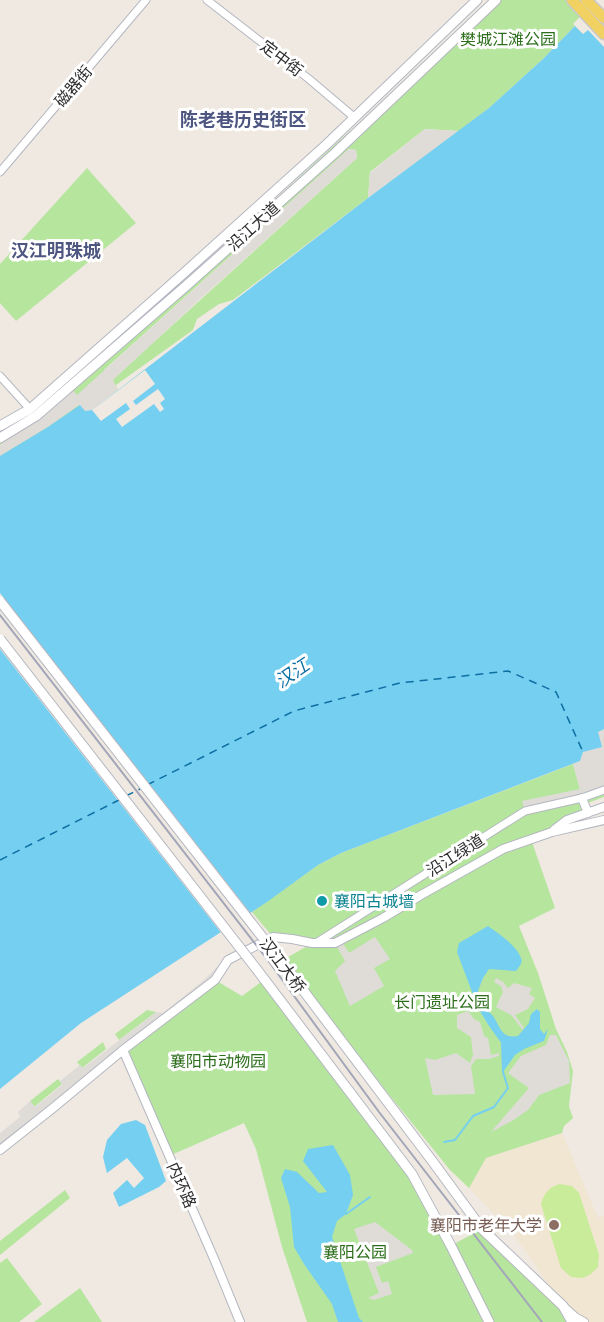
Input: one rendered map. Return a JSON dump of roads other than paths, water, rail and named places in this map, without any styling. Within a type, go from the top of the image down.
[{"type":"main road","name":"沿江大道","points":[[0,426],[30,409],[192,266],[355,118],[477,0]]},
{"type":"main road","name":"沿江大道","points":[[0,438],[36,417],[186,286],[334,153],[496,0]]},
{"type":"main road","points":[[567,0],[589,6],[604,34]]},
{"type":"main road","points":[[572,0],[589,6],[604,18]]},
{"type":"main road","name":"汉江大桥","points":[[0,601],[281,961],[482,1229],[563,1306],[572,1322]]},
{"type":"main road","name":"汉江大桥","points":[[0,639],[258,971],[412,1174],[489,1322]]},
{"type":"street","name":"磁器街","points":[[0,172],[146,0]]},
{"type":"street","name":"定中街","points":[[207,0],[309,79],[355,118]]},
{"type":"street","points":[[0,376],[30,409]]},
{"type":"street","points":[[0,388],[8,384]]},
{"type":"street","name":"沿江绿道","points":[[316,943],[525,811],[582,798],[604,790]]},
{"type":"street","points":[[582,798],[588,813]]},
{"type":"street","points":[[552,832],[567,820],[604,807]]},
{"type":"street","points":[[0,1150],[214,980],[228,960],[273,937],[316,943],[335,943],[503,849],[552,832],[604,820]]},
{"type":"street","name":"内环路","points":[[123,1050],[240,1322]]},
{"type":"street","points":[[563,1306],[584,1322]]},
{"type":"water","name":"汉江","points":[[600,0],[604,0],[604,729],[598,732],[602,747],[583,752],[580,761],[341,853],[318,865],[267,902],[81,1023],[0,1089],[0,456],[80,405],[85,411],[92,410],[489,108],[543,59]]},
{"type":"water","points":[[488,926],[511,944],[519,953],[521,962],[516,971],[489,969],[478,991],[483,1006],[492,1015],[502,1032],[508,1036],[518,1036],[529,1023],[531,1014],[537,1009],[540,1012],[540,1029],[544,1034],[548,1029],[544,1041],[515,1055],[503,1072],[502,1044],[478,1008],[457,952],[459,943]]},
{"type":"water","points":[[136,1120],[145,1125],[166,1181],[159,1187],[119,1207],[113,1193],[127,1180],[134,1188],[144,1178],[127,1158],[107,1173],[103,1157],[107,1140],[121,1124]]},
{"type":"water","points":[[333,1145],[350,1175],[353,1195],[346,1214],[337,1221],[332,1237],[359,1318],[363,1322],[338,1322],[332,1304],[294,1247],[290,1207],[281,1178],[285,1169],[297,1172],[319,1193],[327,1192],[303,1161],[308,1149]]},
{"type":"waterway","points":[[444,1142],[455,1140],[473,1116],[494,1107],[508,1088],[503,1072],[502,1044]]},
{"type":"waterway","points":[[346,1214],[370,1197]]},
{"type":"railway","points":[[0,615],[267,959],[379,1112],[542,1322]]},
{"type":"place","name":"襄阳古城墙","points":[[322,901]]},
{"type":"place","name":"襄阳市老年大学","points":[[554,1225]]},
{"type":"district","name":"陈老巷历史街区","points":[[243,119]]},
{"type":"district","name":"汉江明珠城","points":[[56,250]]},
{"type":"park label","name":"樊城江滩公园","points":[[508,39]]},
{"type":"park label","name":"长门遗址公园","points":[[442,1002]]},
{"type":"park label","name":"襄阳市动物园","points":[[218,1061]]},
{"type":"park label","name":"襄阳公园","points":[[355,1252]]}]
